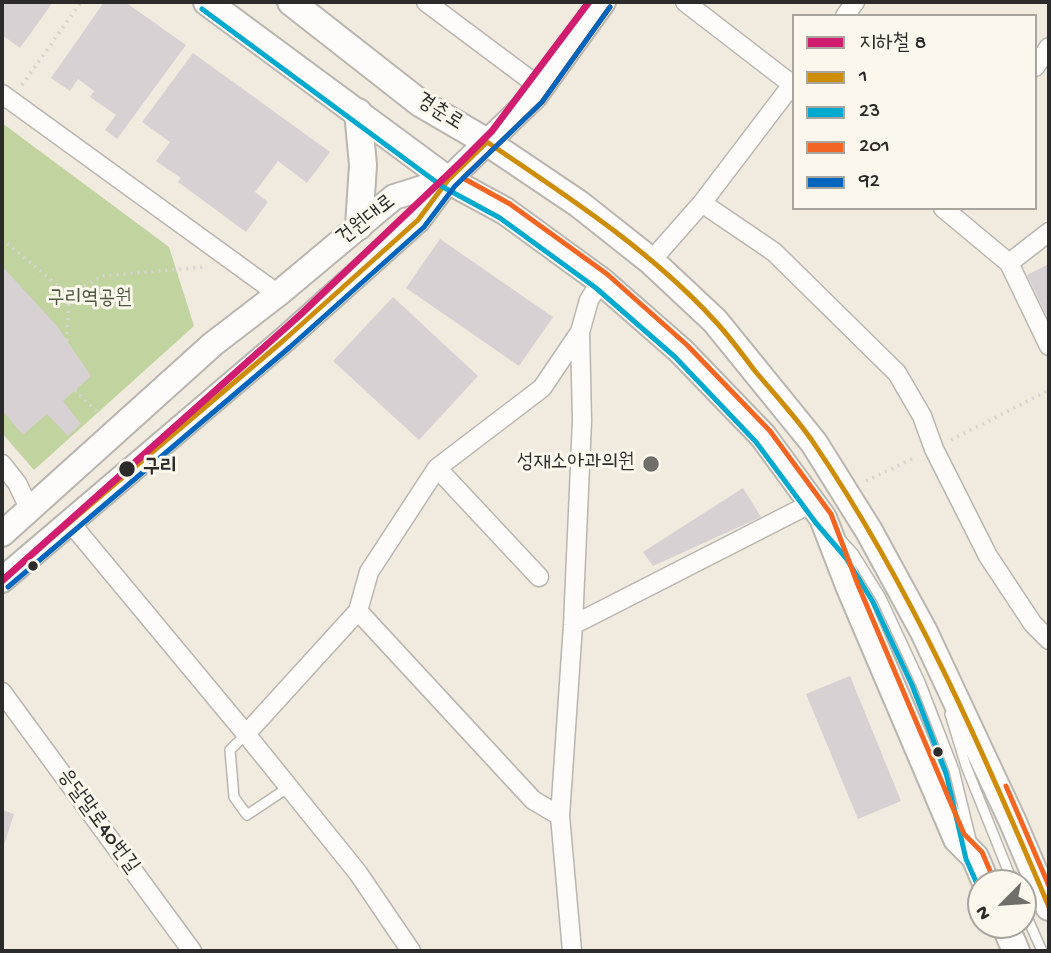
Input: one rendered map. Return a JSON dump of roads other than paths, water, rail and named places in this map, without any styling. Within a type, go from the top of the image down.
[{"type":"main road","points":[[207,2],[448,180],[505,211],[600,281],[681,351],[763,436],[817,511],[957,839],[975,857],[980,869]]},
{"type":"main road","name":"경춘로","points":[[291,2],[420,103],[486,142],[579,204],[651,261],[715,321],[814,443],[869,531],[924,632],[1013,820],[1049,907]]},
{"type":"main road","points":[[358,112],[363,165],[359,226]]},
{"type":"street","points":[[426,2],[541,88]]},
{"type":"street","points":[[448,180],[541,88],[603,2]]},
{"type":"street","points":[[685,2],[792,83]]},
{"type":"street","points":[[651,261],[702,202],[792,85]]},
{"type":"street","points":[[2,94],[278,294]]},
{"type":"street","name":"건원대로","points":[[2,534],[101,442],[213,344],[278,294],[394,197],[448,180]]},
{"type":"street","name":"건원대로","points":[[2,580],[284,340],[418,220],[448,180]]},
{"type":"street","points":[[702,202],[774,252],[897,373],[922,416],[934,449],[988,556],[1033,624],[1049,640]]},
{"type":"street","points":[[945,210],[1009,263],[1049,346]]},
{"type":"street","points":[[1009,263],[1049,232]]},
{"type":"street","points":[[572,951],[560,816],[573,625],[582,421],[580,332],[589,300],[600,281]]},
{"type":"street","points":[[246,734],[358,611],[369,572],[437,468],[542,388],[580,332]]},
{"type":"street","points":[[2,464],[17,483],[30,510]]},
{"type":"street","points":[[437,468],[539,576]]},
{"type":"street","points":[[573,625],[817,511]]},
{"type":"street","points":[[69,522],[358,873],[411,951]]},
{"type":"street","points":[[358,611],[533,800],[560,816]]},
{"type":"street","name":"응달말로40번길","points":[[2,692],[192,951]]},
{"type":"lane","points":[[924,632],[966,766],[1007,869]]},
{"type":"lane","points":[[246,734],[230,750],[234,797],[247,815],[289,787]]},
{"type":"metro line","name":"8","points":[[2,581],[300,315],[460,163],[492,131],[589,2]]},
{"type":"place","name":"성재소아과의원","points":[[651,464]]},
{"type":"place","name":"구리","points":[[127,469]]},
{"type":"park label","name":"구리역공원","points":[[90,300]]}]
